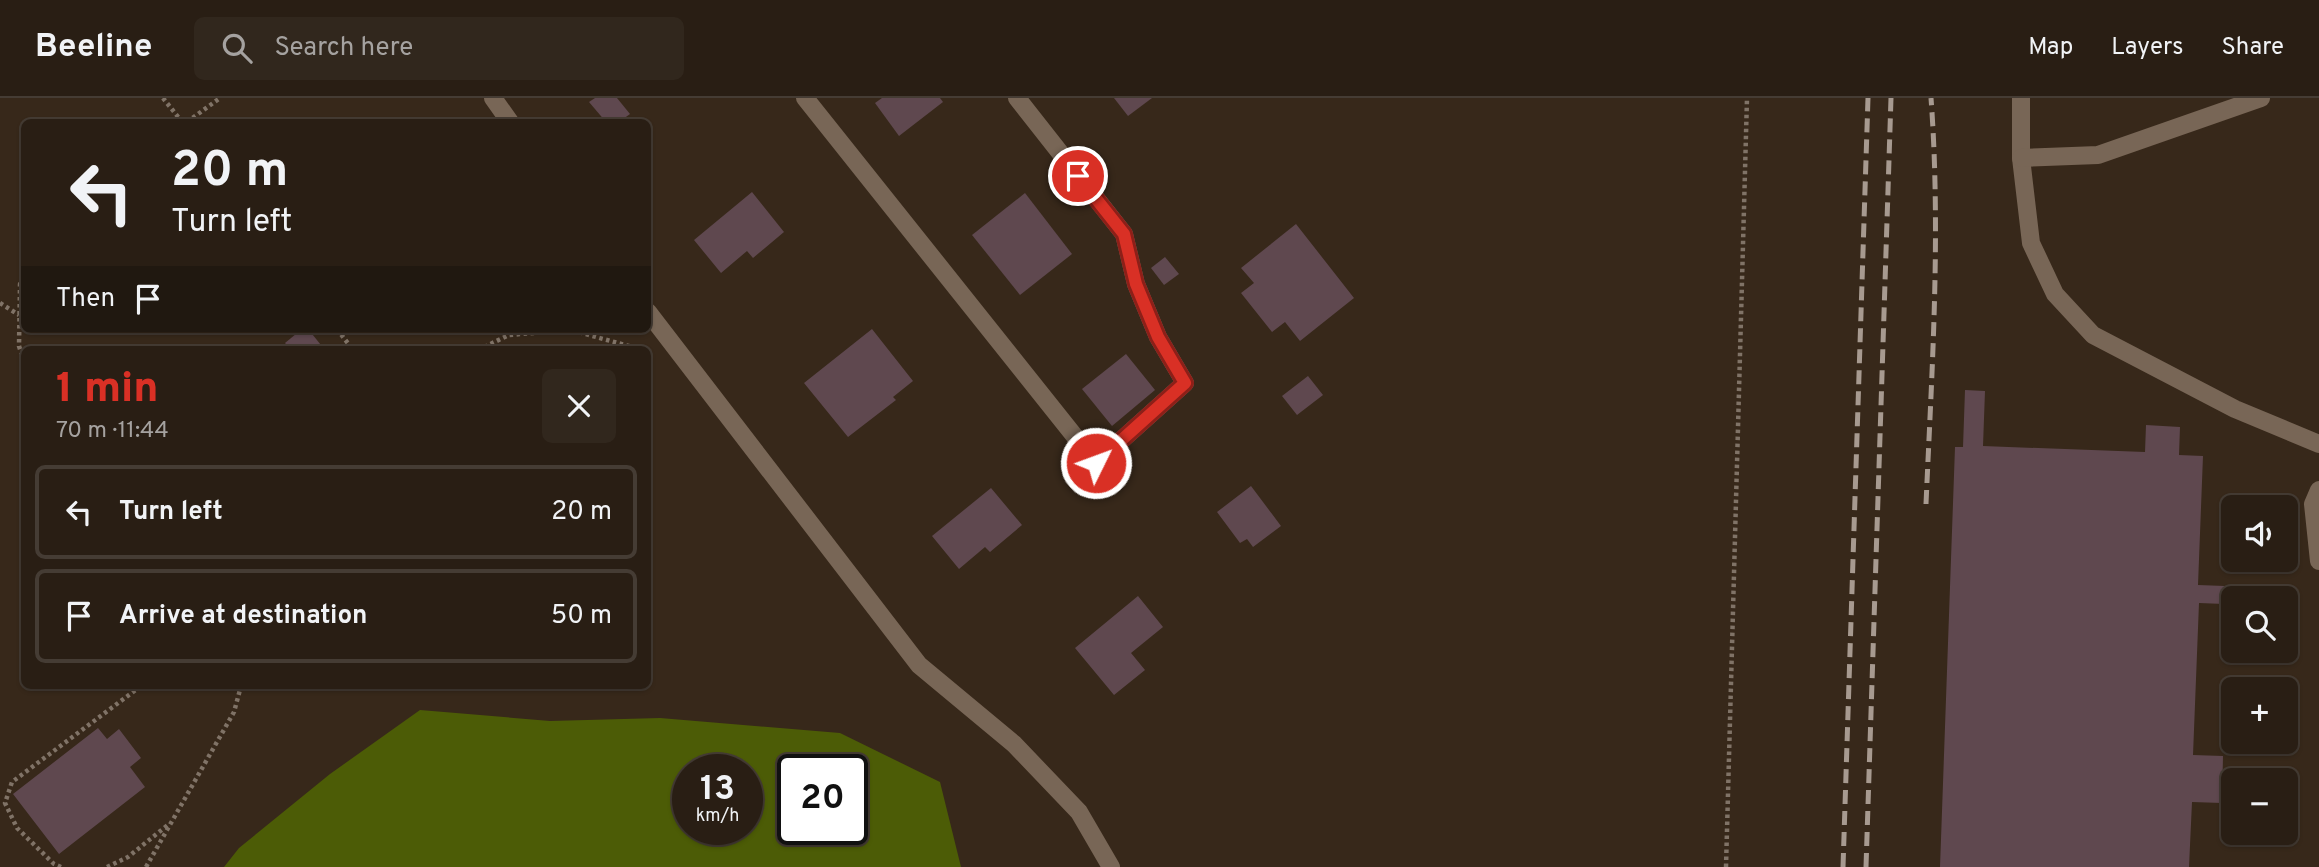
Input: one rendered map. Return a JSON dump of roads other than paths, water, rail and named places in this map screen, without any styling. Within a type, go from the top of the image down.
[{"type":"lane","points":[[493,98],[508,119]]},
{"type":"lane","points":[[805,98],[1096,463],[1185,383],[1158,337],[1136,284],[1124,234],[1017,98]]},
{"type":"lane","points":[[2021,98],[2021,159],[2031,243],[2055,294],[2093,335],[2235,409],[2319,444]]},
{"type":"lane","points":[[2021,159],[2098,155],[2261,98]]},
{"type":"lane","points":[[651,316],[919,665],[1014,744],[1079,812],[1111,867]]},
{"type":"lane","points":[[2319,490],[2313,504],[2319,561]]},
{"type":"railway","points":[[1843,867],[1868,98]]},
{"type":"railway","points":[[1866,867],[1891,98]]},
{"type":"railway","points":[[1926,504],[1935,250],[1931,98]]}]
